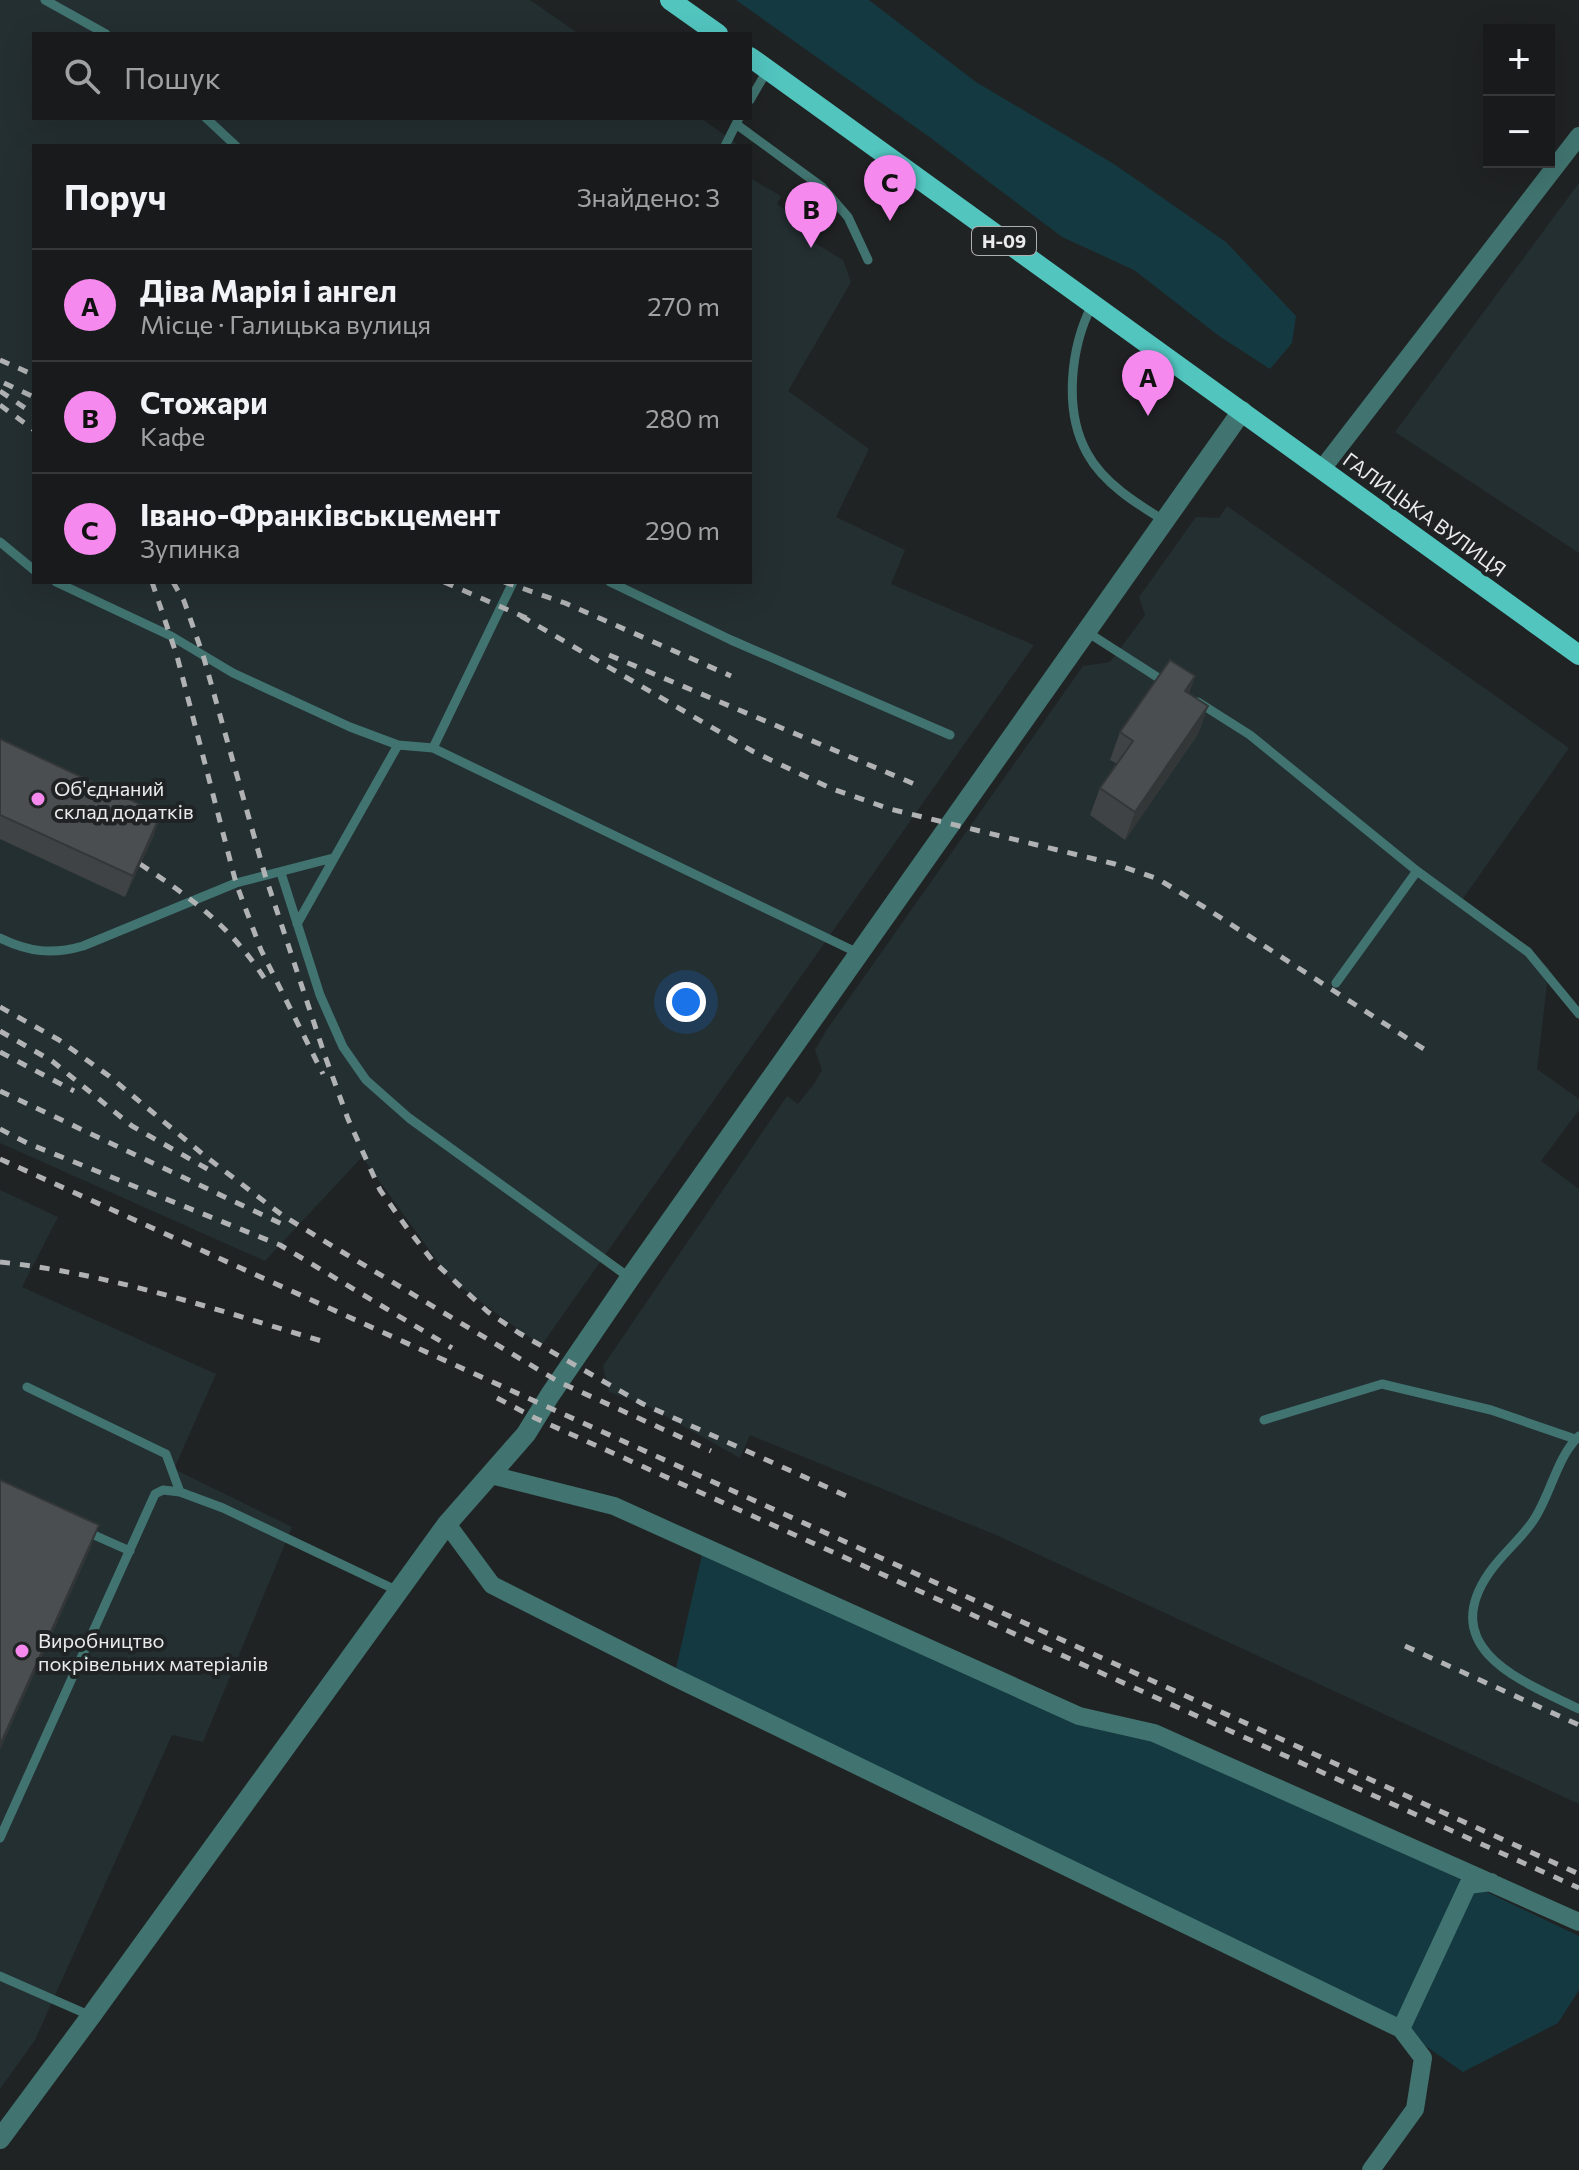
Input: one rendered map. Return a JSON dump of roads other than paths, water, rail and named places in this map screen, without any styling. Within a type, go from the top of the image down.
[{"type":"main road","points":[[670,0],[715,32]]},
{"type":"main road","name":"Н-09","points":[[752,58],[1242,411]]},
{"type":"main road","name":"ГАЛИЦЬКА ВУЛИЦЯ","points":[[1242,411],[1579,655]]},
{"type":"street","points":[[1322,469],[1579,136]]},
{"type":"street","points":[[0,2139],[447,1524],[526,1434],[630,1278],[1242,411]]},
{"type":"street","points":[[491,1475],[614,1506],[1079,1716],[1154,1733],[1579,1922]]},
{"type":"street","points":[[447,1524],[492,1585],[674,1677],[1401,2029],[1423,2058],[1415,2109],[1371,2170]]},
{"type":"street","points":[[1401,2029],[1468,1885],[1491,1882]]},
{"type":"lane","points":[[45,0],[102,32]]},
{"type":"lane","points":[[752,97],[768,69]]},
{"type":"lane","points":[[208,120],[234,144]]},
{"type":"lane","points":[[726,144],[738,121],[822,187],[848,217],[868,260]]},
{"type":"lane","points":[[1092,305],[1077,344],[1073,391],[1077,424],[1086,453],[1112,484],[1165,521]]},
{"type":"lane","points":[[0,542],[32,568]]},
{"type":"lane","points":[[60,584],[171,636],[233,673],[350,727],[398,745],[433,748],[858,953]]},
{"type":"lane","points":[[433,748],[512,584]]},
{"type":"lane","points":[[614,584],[731,640],[950,735]]},
{"type":"lane","points":[[1087,632],[1177,690]]},
{"type":"lane","points":[[1190,697],[1250,735],[1417,871],[1528,952],[1579,1014]]},
{"type":"lane","points":[[297,924],[398,745]]},
{"type":"lane","points":[[0,938],[37,952],[60,952],[83,946],[236,883],[333,858]]},
{"type":"lane","points":[[1336,983],[1417,871]]},
{"type":"lane","points":[[281,873],[320,995],[343,1047],[366,1080],[409,1118],[630,1278]]},
{"type":"lane","points":[[1264,1420],[1382,1384],[1491,1410],[1577,1438],[1555,1476],[1542,1507],[1525,1533],[1488,1574],[1477,1598],[1473,1625],[1484,1652],[1509,1674],[1579,1709]]},
{"type":"lane","points":[[27,1387],[166,1454],[180,1492]]},
{"type":"lane","points":[[0,1838],[155,1494],[163,1490],[180,1492],[223,1508],[398,1591]]},
{"type":"lane","points":[[72,1525],[130,1551]]},
{"type":"lane","points":[[0,1976],[91,2016]]},
{"type":"railway","points":[[0,360],[32,374]]},
{"type":"railway","points":[[4,383],[32,396]]},
{"type":"railway","points":[[0,391],[32,413]]},
{"type":"railway","points":[[0,405],[32,429]]},
{"type":"railway","points":[[153,584],[177,656],[236,883],[261,950],[323,1074]]},
{"type":"railway","points":[[174,584],[184,601],[203,655],[265,875],[325,1056],[348,1119],[380,1190],[407,1228],[432,1260],[488,1312],[519,1333],[643,1404],[853,1499]]},
{"type":"railway","points":[[449,584],[529,619]]},
{"type":"railway","points":[[510,584],[565,603],[731,676]]},
{"type":"railway","points":[[521,616],[754,752],[830,788],[890,809],[1115,864],[1158,879],[1430,1053]]},
{"type":"railway","points":[[609,655],[919,786]]},
{"type":"railway","points":[[140,864],[211,916],[241,947],[268,984]]},
{"type":"railway","points":[[0,1007],[59,1040],[109,1076],[282,1215],[559,1382],[711,1451]]},
{"type":"railway","points":[[0,1031],[52,1061],[132,1126],[211,1171]]},
{"type":"railway","points":[[0,1052],[74,1091]]},
{"type":"railway","points":[[0,1091],[282,1224]]},
{"type":"railway","points":[[0,1129],[27,1143],[280,1245],[452,1348]]},
{"type":"railway","points":[[0,1159],[1579,1874]]},
{"type":"railway","points":[[0,1262],[124,1284],[325,1342]]},
{"type":"railway","points":[[497,1398],[535,1418],[1579,1888]]},
{"type":"railway","points":[[1405,1646],[1579,1725]]},
{"type":"place","name":"Івано-Франківськцемент","points":[[890,221]]},
{"type":"place","name":"Стожари","points":[[811,248]]},
{"type":"place","name":"Діва Марія і ангел","points":[[1148,416]]},
{"type":"place","name":"Об'єднаний склад додатків","points":[[38,799]]},
{"type":"place","name":"Виробництво покрівельних матеріалів","points":[[22,1651]]}]
